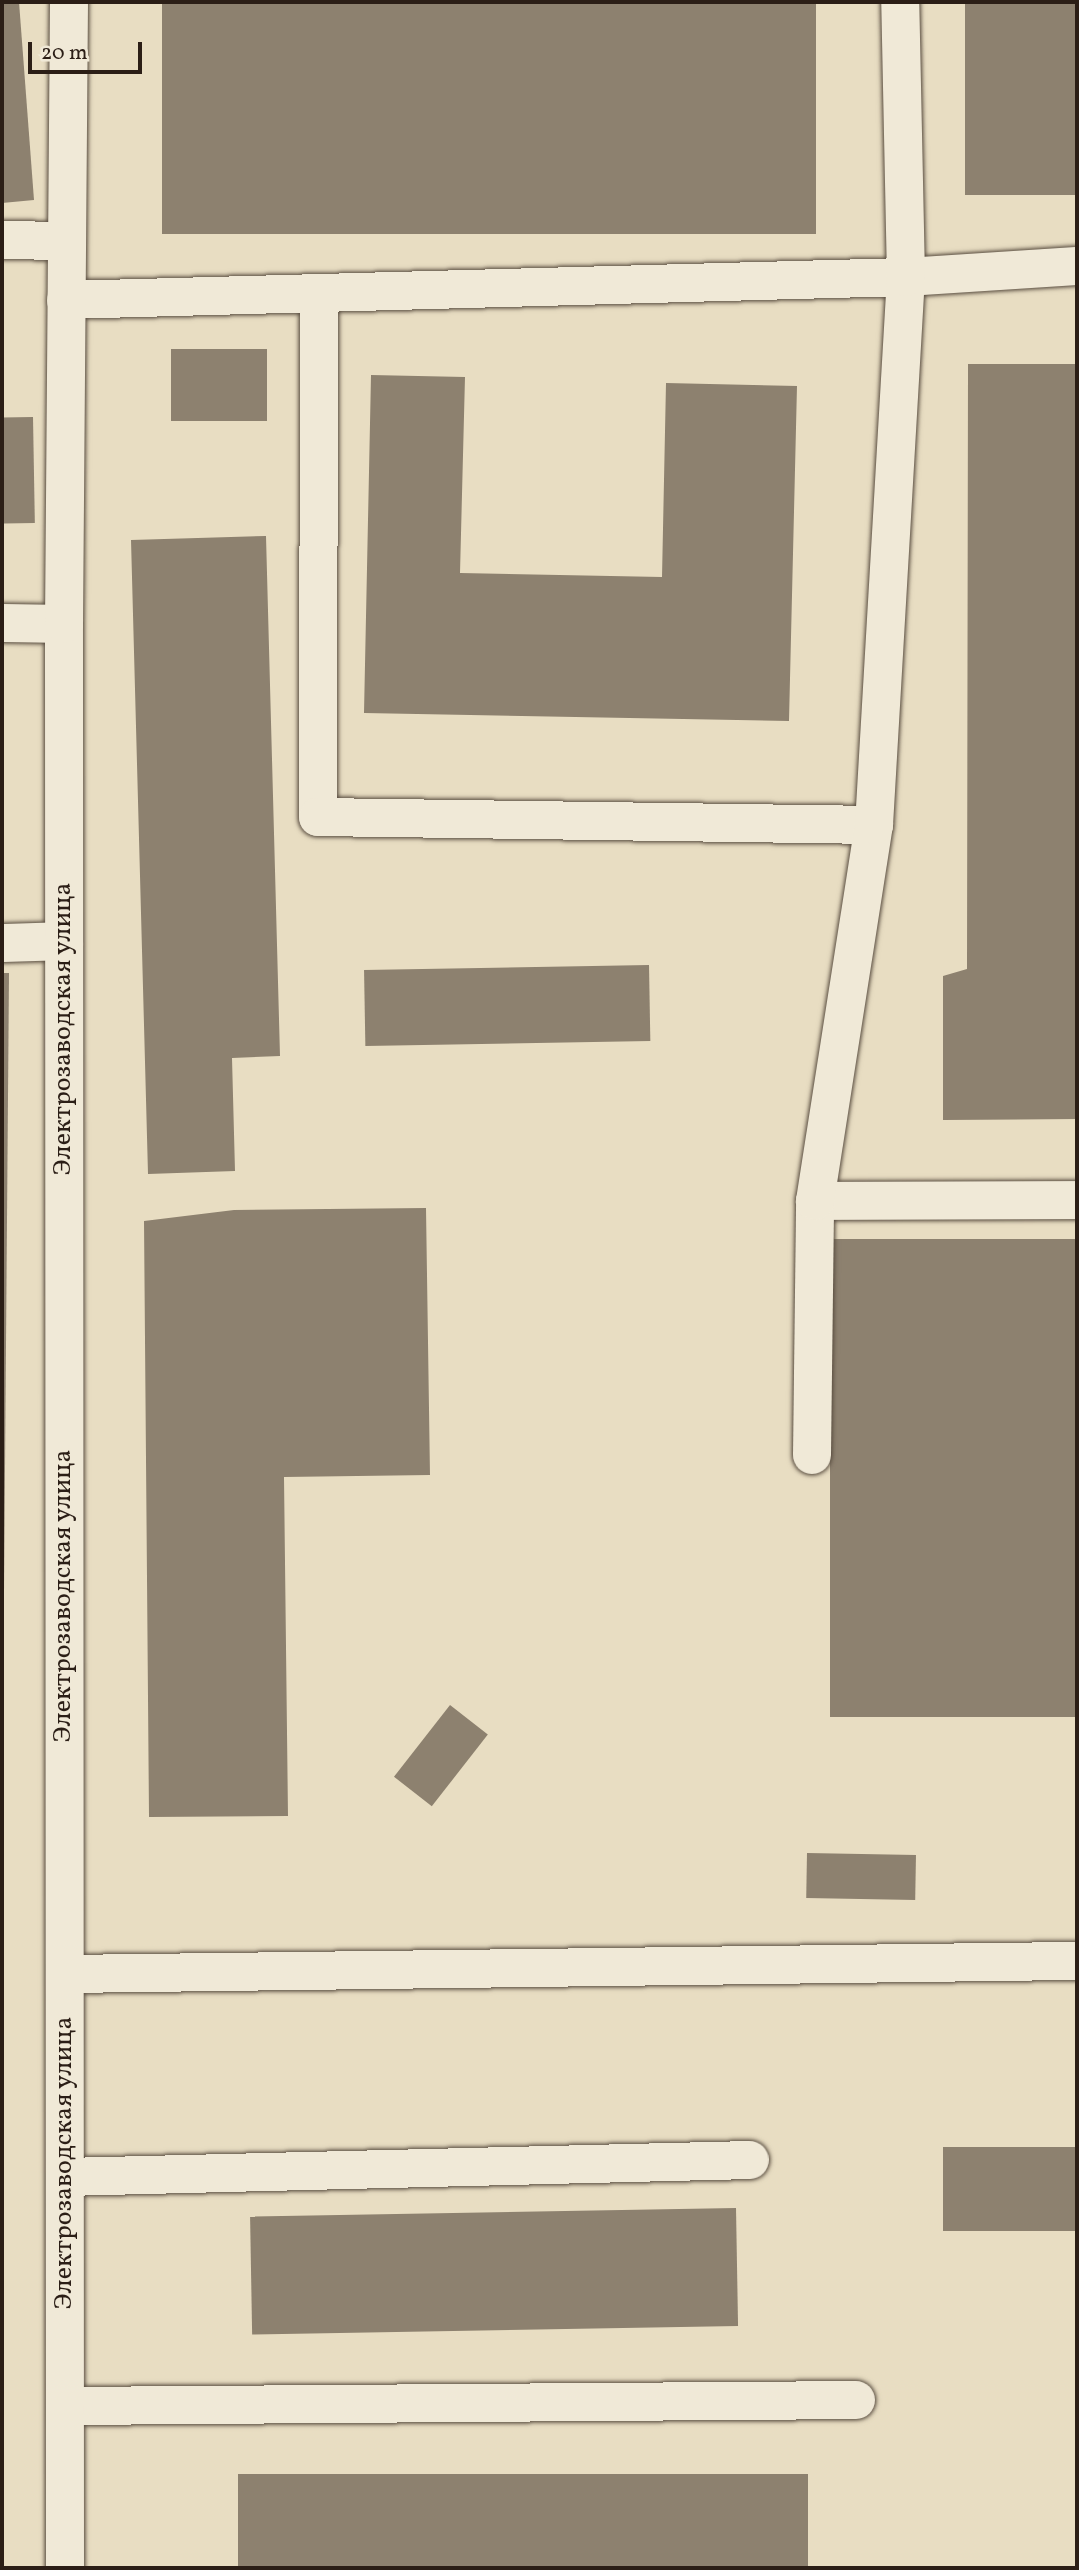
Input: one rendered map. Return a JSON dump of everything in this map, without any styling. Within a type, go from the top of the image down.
[{"type":"street","name":"Электрозаводская улица","points":[[65,2568],[64,624],[69,2]]},
{"type":"street","points":[[811,1455],[815,1201],[874,825],[906,277],[901,2]]},
{"type":"street","points":[[2,240],[67,241]]},
{"type":"street","points":[[66,300],[319,296],[906,277],[1077,266]]},
{"type":"street","points":[[319,296],[318,817],[874,825]]},
{"type":"street","points":[[2,623],[64,624]]},
{"type":"street","points":[[2,943],[64,941]]},
{"type":"street","points":[[815,1201],[1077,1200]]},
{"type":"street","points":[[65,1973],[1077,1961]]},
{"type":"street","points":[[65,2177],[750,2160]]},
{"type":"street","points":[[65,2406],[856,2400]]},
{"type":"building","points":[[2,2],[19,2],[34,200],[2,203]]},
{"type":"building","points":[[162,2],[816,2],[816,234],[162,234]]},
{"type":"building","points":[[965,2],[1077,2],[1077,195],[965,195]]},
{"type":"building","points":[[171,349],[267,349],[267,421],[171,421]]},
{"type":"building","points":[[968,364],[1077,364],[1077,1119],[943,1120],[943,976],[967,969]]},
{"type":"building","points":[[371,375],[465,377],[460,573],[662,577],[666,383],[797,386],[789,721],[364,713]]},
{"type":"building","points":[[33,417],[35,523],[4,524],[2,418]]},
{"type":"building","points":[[266,536],[280,1056],[232,1058],[235,1171],[148,1174],[131,540]]},
{"type":"building","points":[[649,965],[650,1041],[365,1046],[364,970]]},
{"type":"building","points":[[2,973],[9,973],[4,1593],[2,1593]]},
{"type":"building","points":[[426,1208],[430,1475],[284,1477],[288,1816],[149,1817],[144,1221],[234,1210]]},
{"type":"building","points":[[830,1239],[1077,1239],[1077,1717],[830,1717]]},
{"type":"building","points":[[450,1705],[488,1735],[432,1806],[394,1777]]},
{"type":"building","points":[[807,1853],[916,1855],[915,1900],[806,1898]]},
{"type":"building","points":[[943,2147],[1077,2147],[1077,2231],[943,2231]]},
{"type":"building","points":[[736,2208],[738,2326],[252,2334],[250,2216]]},
{"type":"building","points":[[238,2474],[808,2474],[808,2568],[238,2568]]}]
